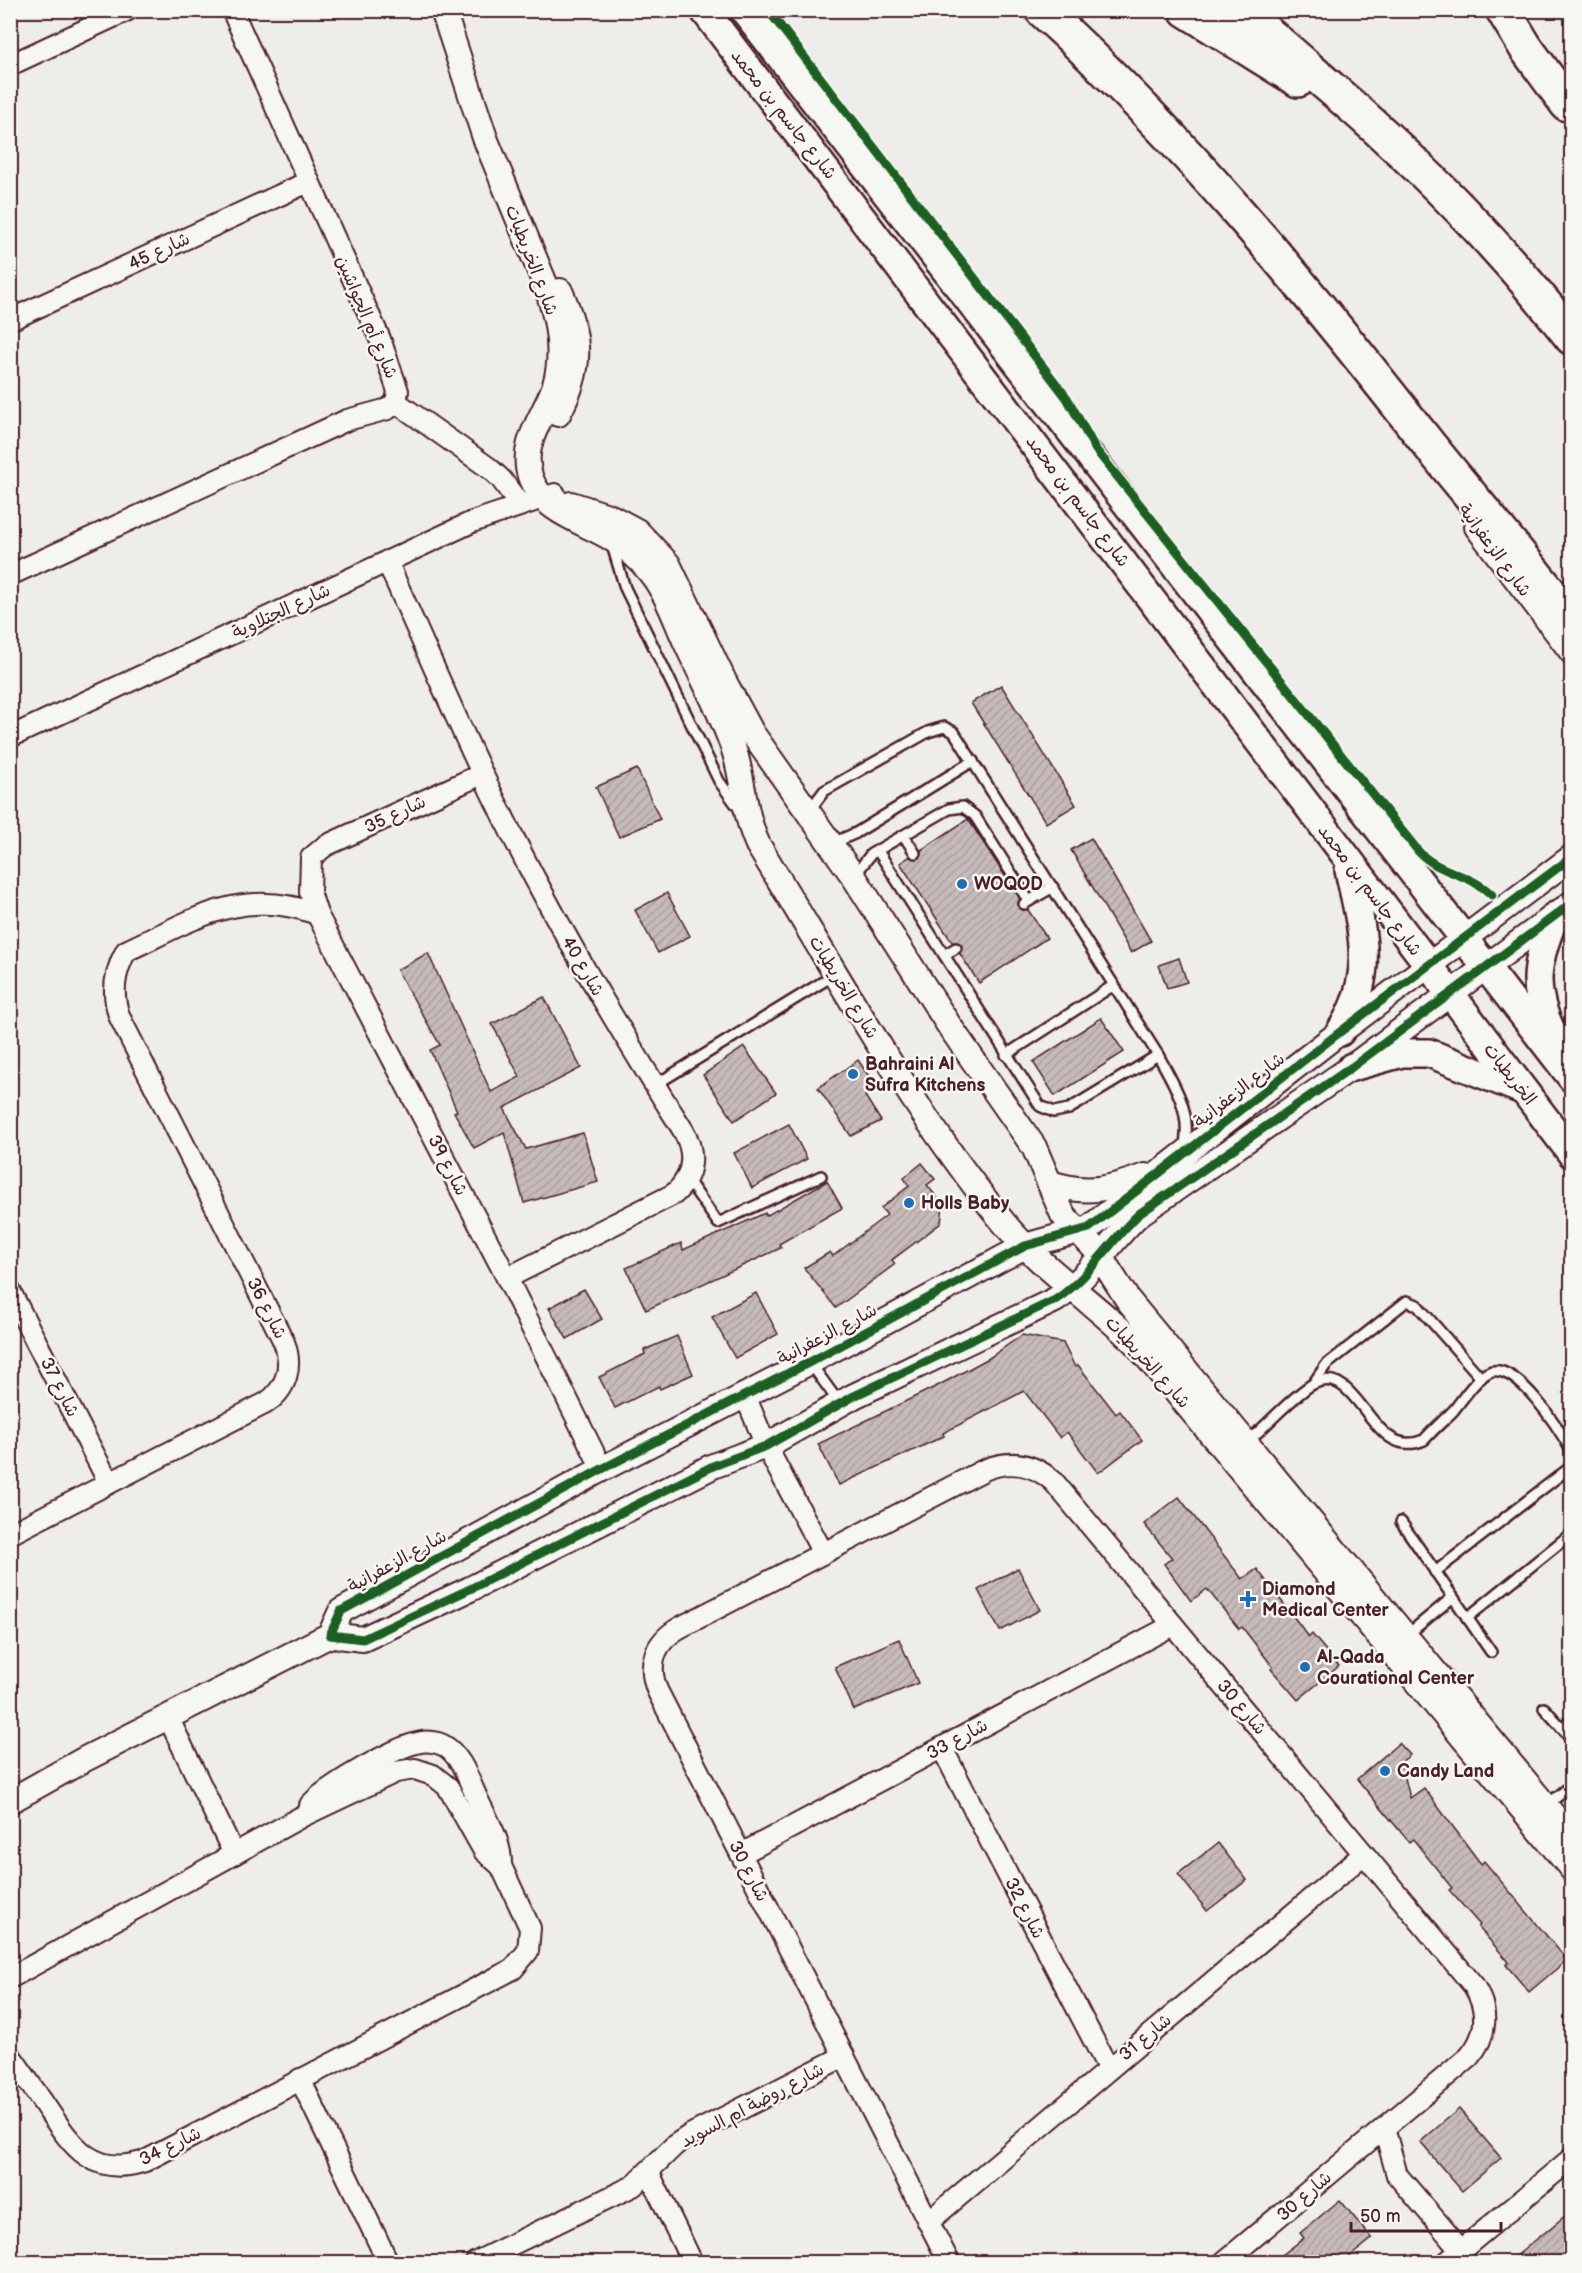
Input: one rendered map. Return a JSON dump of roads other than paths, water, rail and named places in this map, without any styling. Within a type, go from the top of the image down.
[{"type":"highway","points":[[1042,10],[1137,102],[1216,188],[1380,380],[1427,442],[1572,621]]},
{"type":"highway","points":[[1186,10],[1370,121]]},
{"type":"highway","points":[[1238,10],[1370,121],[1431,177],[1501,250],[1572,338]]},
{"type":"highway","points":[[1503,10],[1526,48],[1569,108]]},
{"type":"highway","points":[[1525,10],[1569,108]]},
{"type":"main road","name":"شارع جاسم بن محمد","points":[[704,10],[999,396],[1449,994]]},
{"type":"main road","name":"شارع جاسم بن محمد","points":[[744,10],[1485,967]]},
{"type":"main road","points":[[1340,1032],[1354,1008],[1364,968],[1364,937],[1347,860]]},
{"type":"main road","points":[[1563,910],[1539,959],[1537,985],[1543,1013],[1572,1069]]},
{"type":"main road","points":[[1485,967],[1572,1078]]},
{"type":"main road","name":"الخريطيات","points":[[1449,994],[1572,1154]]},
{"type":"main road","points":[[1352,1066],[1402,1053],[1429,1053],[1522,1090]]},
{"type":"street","points":[[10,65],[128,10]]},
{"type":"street","name":"شارع أم الجواشين","points":[[10,575],[347,420],[388,410],[396,402],[398,391],[380,339],[232,10]]},
{"type":"street","name":"شارع الخريطيات","points":[[443,10],[484,138],[552,304],[564,384]]},
{"type":"street","name":"شارع الخريطيات","points":[[456,10],[496,132],[573,322],[577,354],[564,384],[542,449],[541,470],[549,497],[610,537],[638,559],[660,587],[728,734],[740,771],[747,818],[758,844],[889,1059],[945,1143],[1025,1246],[1118,1326],[1144,1354],[1572,1869]]},
{"type":"street","name":"شارع 45","points":[[10,320],[308,182]]},
{"type":"street","points":[[396,402],[495,473],[520,505]]},
{"type":"street","name":"شارع الزعفرانية","points":[[1427,442],[1477,528],[1572,652]]},
{"type":"street","name":"شارع الخريطيات","points":[[549,497],[624,523],[659,551],[675,577],[738,709],[768,758],[854,877],[950,1027],[1034,1147],[1064,1215],[1091,1243],[1128,1299],[1572,1838]]},
{"type":"street","name":"شارع الجتلاوية","points":[[10,736],[472,522],[549,497]]},
{"type":"street","name":"شارع 40","points":[[387,561],[482,774],[571,945],[688,1139],[692,1159],[687,1179]]},
{"type":"street","points":[[740,771],[768,758]]},
{"type":"street","name":"شارع 35","points":[[311,858],[325,846],[482,774]]},
{"type":"street","name":"شارع الزعفرانية","points":[[330,1635],[341,1611],[602,1469],[810,1362],[1025,1246],[1078,1232],[1102,1220],[1340,1032],[1572,857]]},
{"type":"street","name":"شارع 39","points":[[311,858],[310,892],[317,914],[507,1278],[602,1469]]},
{"type":"street","name":"شارع 36","points":[[10,1534],[266,1403],[283,1384],[289,1368],[284,1342],[117,1009],[115,979],[126,951],[208,912],[229,905],[263,902],[285,904],[317,914]]},
{"type":"street","points":[[10,1801],[168,1717],[330,1635],[363,1639],[470,1589],[713,1466],[766,1446],[840,1404],[1055,1300],[1073,1287],[1139,1214],[1352,1066],[1563,910]]},
{"type":"street","points":[[1051,1183],[1081,1191],[1097,1191],[1174,1163]]},
{"type":"street","points":[[507,1278],[665,1199],[681,1187],[687,1179]]},
{"type":"street","name":"شارع 37","points":[[10,1291],[109,1483]]},
{"type":"street","points":[[745,1395],[766,1446],[823,1553]]},
{"type":"street","name":"شارع 30","points":[[949,2262],[657,1690],[653,1680],[653,1659],[662,1640],[670,1633],[994,1466],[1016,1463],[1046,1474],[1054,1482],[1474,1986],[1484,2006],[1485,2017],[1481,2039],[1469,2057],[1224,2262]]},
{"type":"street","name":"شارع 33","points":[[741,1854],[1173,1625]]},
{"type":"street","points":[[168,1717],[234,1854]]},
{"type":"street","name":"شارع 34","points":[[10,2055],[77,2149],[88,2158],[116,2167],[145,2161],[519,1964],[528,1951],[530,1929],[501,1866],[498,1842],[457,1757],[444,1746],[427,1741],[410,1745],[333,1786],[315,1799],[301,1817]]},
{"type":"street","name":"شارع 32","points":[[942,1748],[1108,2068]]},
{"type":"street","name":"شارع 34","points":[[10,1978],[301,1817],[396,1772],[415,1769],[424,1771],[448,1786],[484,1851],[501,1866]]},
{"type":"street","name":"شارع 31","points":[[928,2222],[1364,1854]]},
{"type":"street","name":"شارع روضة ام السويد","points":[[476,2262],[624,2191],[649,2173],[669,2151],[690,2135],[844,2056]]},
{"type":"street","points":[[300,2079],[388,2262]]},
{"type":"street","points":[[1384,2128],[1397,2175],[1454,2256],[1572,2158]]},
{"type":"street","points":[[649,2173],[692,2262]]},
{"type":"lane","points":[[610,537],[625,588],[719,781],[747,818]]},
{"type":"lane","points":[[809,812],[824,791],[928,732],[944,727],[958,737],[1114,984],[1176,1087],[1187,1128],[1174,1163]]},
{"type":"lane","points":[[831,844],[856,833],[973,760]]},
{"type":"lane","points":[[854,877],[866,859],[878,850],[949,809],[958,807],[968,809],[1027,903],[1053,887]]},
{"type":"lane","points":[[904,836],[915,854]]},
{"type":"lane","points":[[878,850],[1040,1106],[1054,1112],[1077,1105],[1158,1055]]},
{"type":"lane","points":[[944,955],[956,948]]},
{"type":"lane","points":[[655,1085],[837,974]]},
{"type":"lane","points":[[1006,1055],[1114,984]]},
{"type":"lane","points":[[687,1179],[713,1220],[718,1223],[822,1176]]},
{"type":"lane","points":[[1246,1443],[1313,1384],[1326,1365],[1407,1301],[1417,1305],[1481,1378]]},
{"type":"lane","points":[[810,1362],[840,1404]]},
{"type":"lane","points":[[1313,1384],[1330,1381],[1345,1386],[1389,1438],[1406,1445],[1424,1440],[1481,1378],[1495,1371],[1511,1376],[1544,1409],[1572,1452]]},
{"type":"lane","points":[[1435,1572],[1572,1466]]},
{"type":"lane","points":[[1401,1522],[1491,1652]]},
{"type":"lane","points":[[1467,1618],[1572,1533]]},
{"type":"lane","points":[[1405,1636],[1453,1597]]},
{"type":"lane","points":[[1544,1708],[1572,1739]]},
{"type":"lane","points":[[1562,1728],[1572,1719]]},
{"type":"lane","points":[[1545,1806],[1572,1785]]},
{"type":"place","name":"WOQOD","points":[[962,884]]},
{"type":"place","name":"Bahraini Al Sufra Kitchens","points":[[853,1074]]},
{"type":"place","name":"Holls Baby","points":[[909,1203]]},
{"type":"place","name":"Diamond Medical Center","points":[[1248,1599]]},
{"type":"place","name":"Al-Qada Courational Center","points":[[1305,1667]]},
{"type":"place","name":"Candy Land","points":[[1385,1771]]}]
